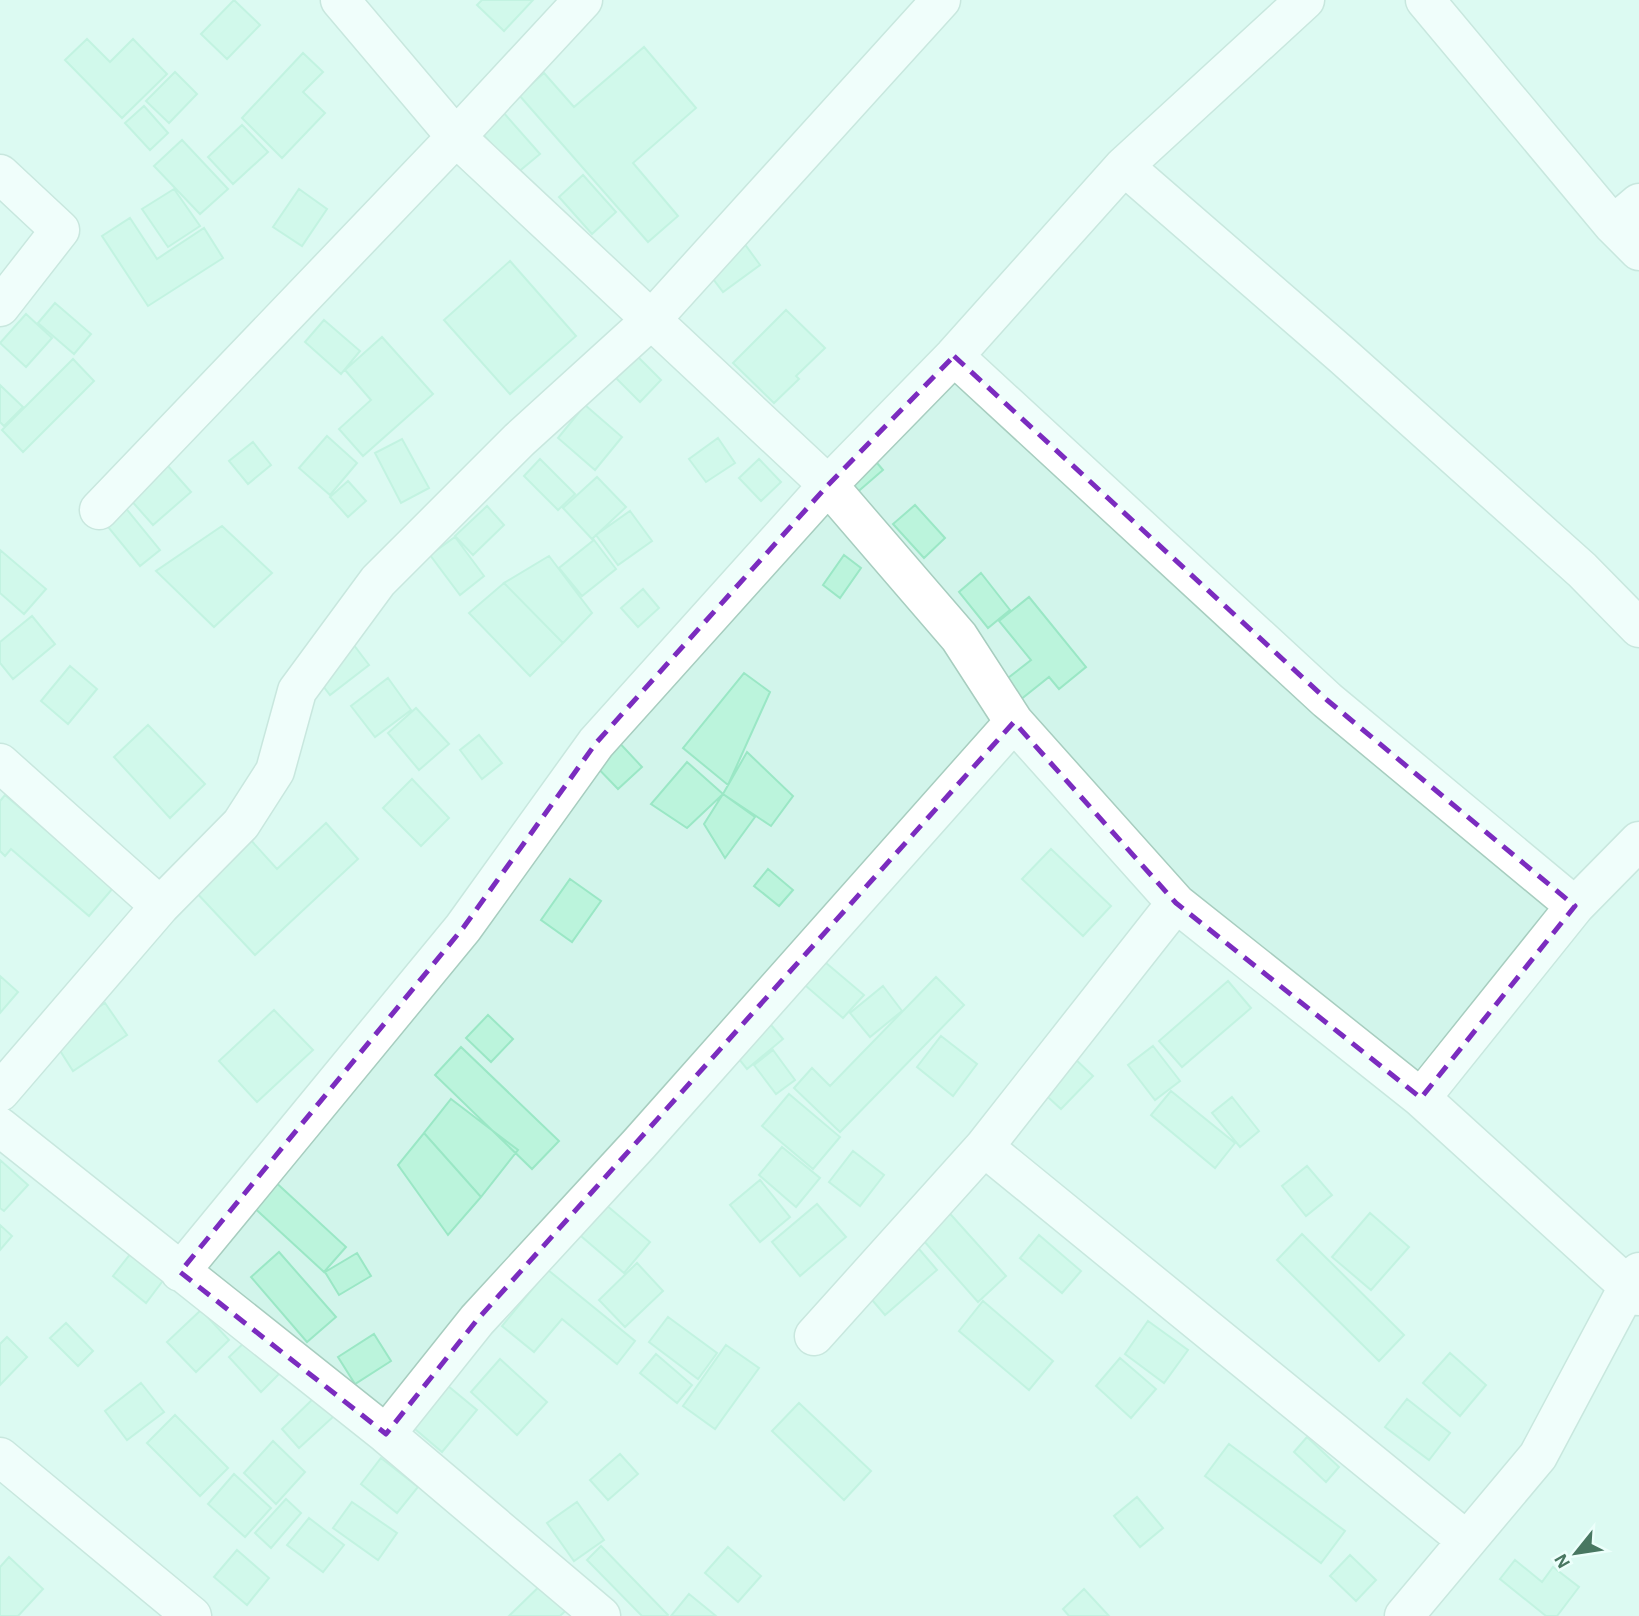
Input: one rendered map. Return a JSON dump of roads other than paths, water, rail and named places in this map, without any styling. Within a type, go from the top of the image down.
[{"type":"street","points":[[340,0],[456,137],[828,485],[959,638],[1014,722],[1176,903],[1420,1098],[1635,1285],[1538,1456],[1404,1616]]},
{"type":"street","points":[[99,510],[456,137],[583,0]]},
{"type":"street","points":[[0,1092],[160,906],[241,824],[275,771],[297,691],[378,581],[519,440],[651,320],[942,0]]},
{"type":"street","points":[[180,1272],[463,928],[596,743],[828,485],[954,356],[1124,166],[1305,0]]},
{"type":"street","points":[[1430,1],[1630,227]]},
{"type":"street","points":[[1124,166],[1343,356],[1572,561],[1639,628]]},
{"type":"street","points":[[0,174],[60,230],[0,307]]},
{"type":"street","points":[[954,356],[1327,700],[1575,905]]},
{"type":"street","points":[[386,1434],[477,1320],[639,1144],[1014,722]]},
{"type":"street","points":[[0,763],[160,906]]},
{"type":"street","points":[[1420,1098],[1575,905],[1639,841]]},
{"type":"street","points":[[814,1336],[984,1147],[1176,903]]},
{"type":"street","points":[[0,1127],[386,1434],[601,1616]]},
{"type":"street","points":[[984,1147],[1466,1540]]},
{"type":"street","points":[[0,1457],[192,1616]]}]
